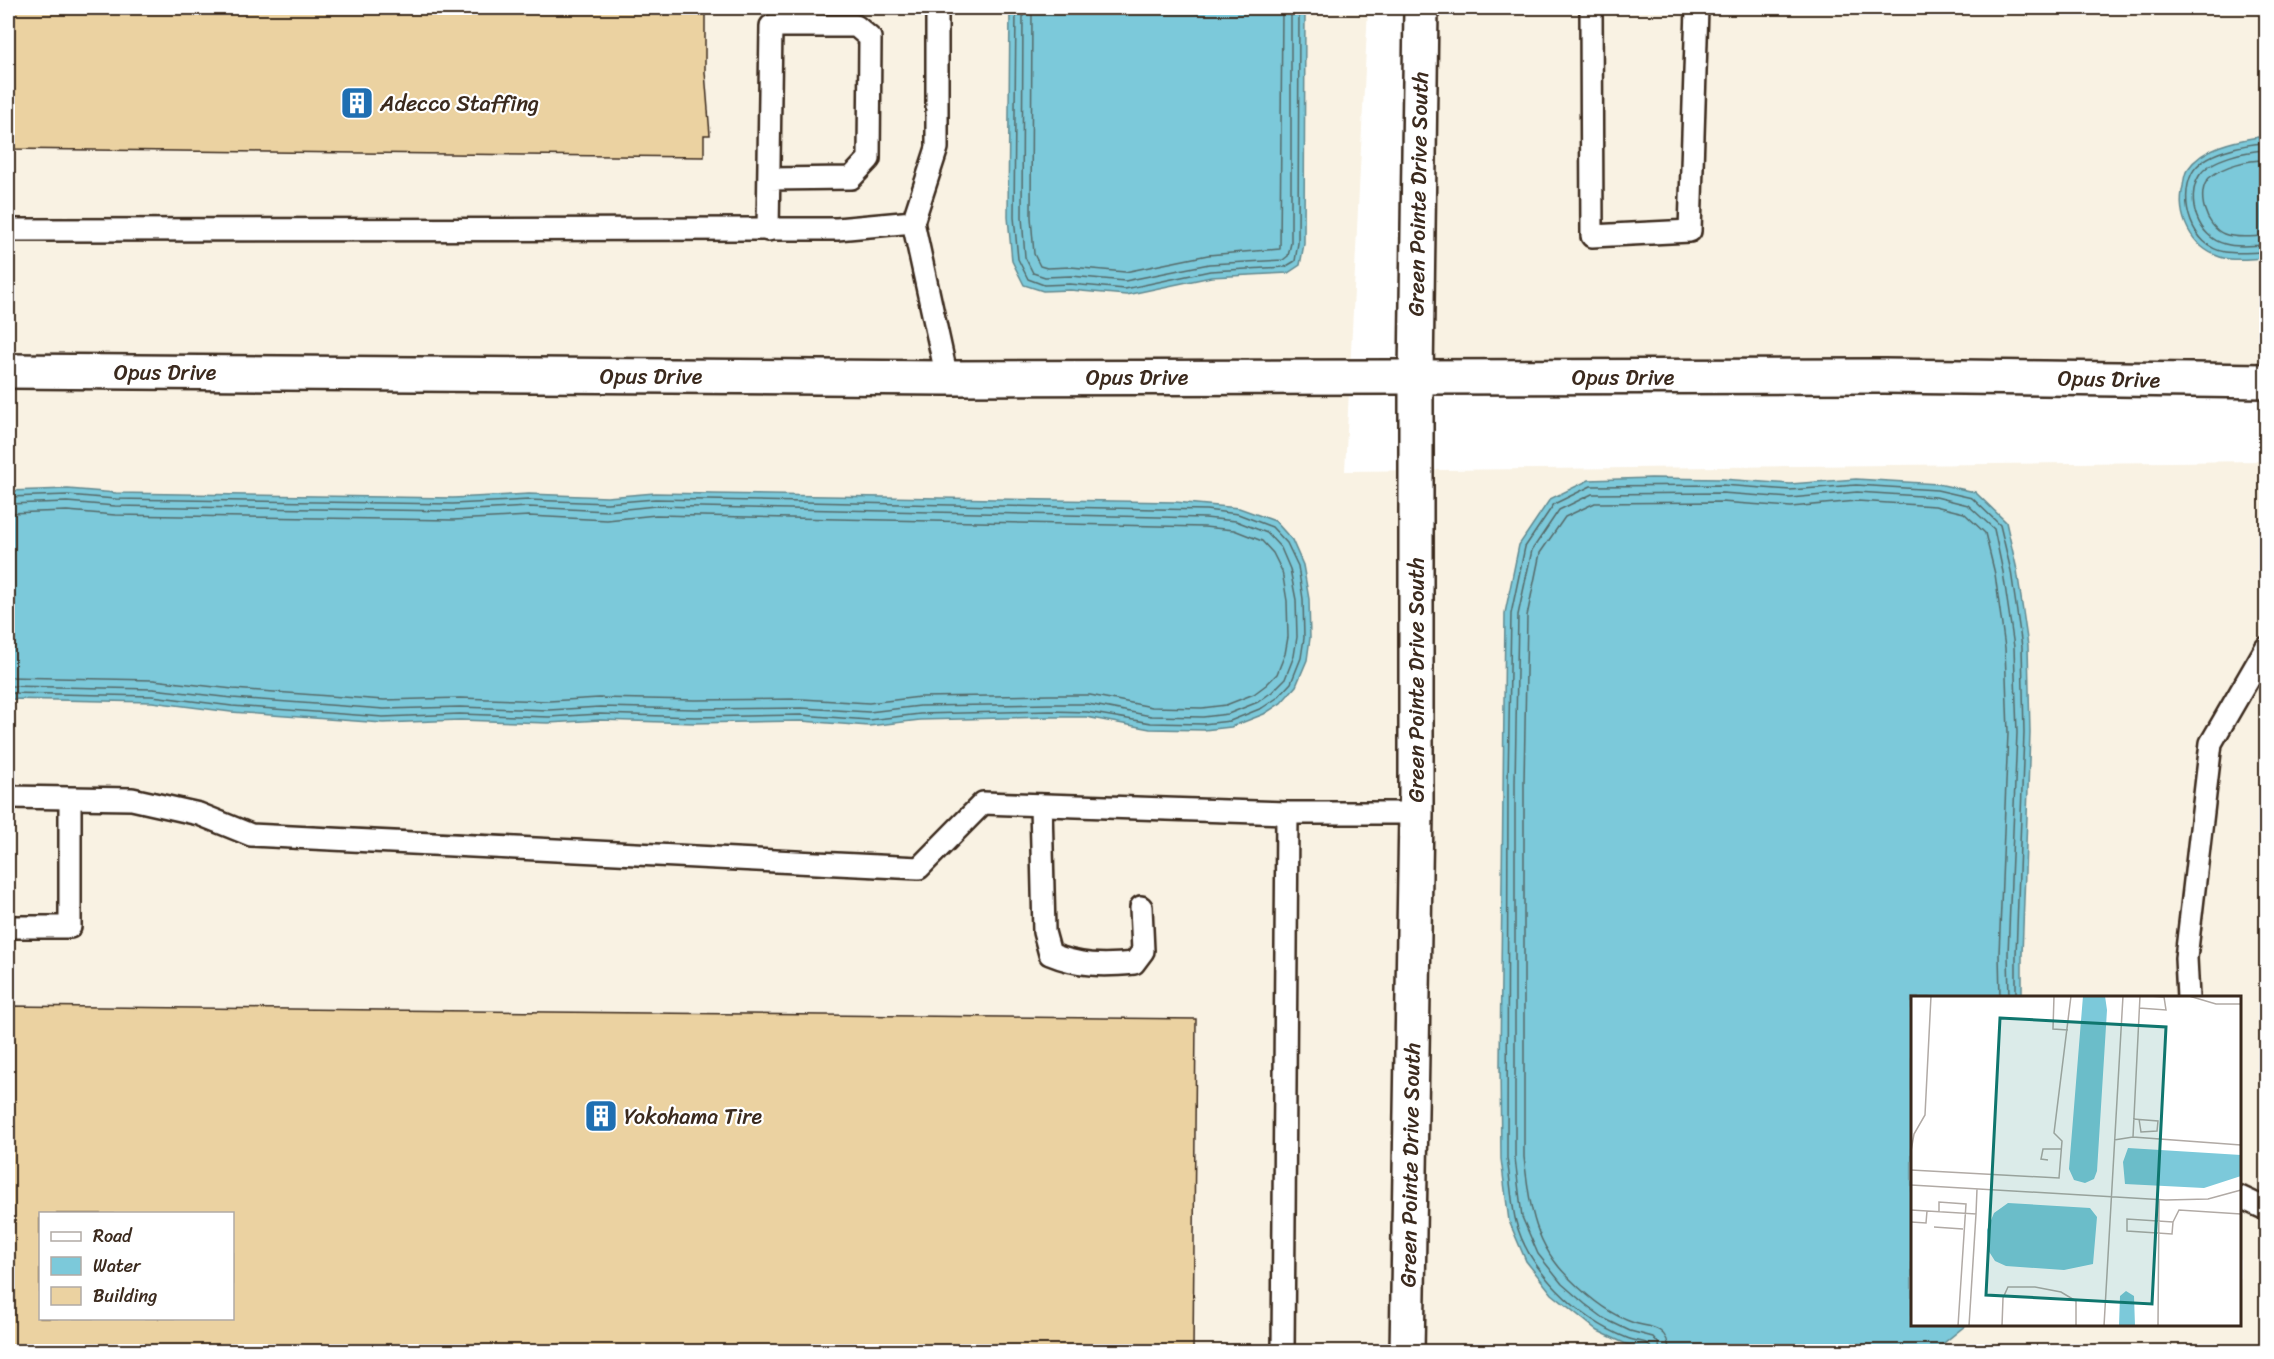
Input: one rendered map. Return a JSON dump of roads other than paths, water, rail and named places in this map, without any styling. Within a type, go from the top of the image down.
[{"type":"street","name":"Green Pointe Drive South","points":[[1407,1352],[1416,813],[1416,377],[1421,8]]},
{"type":"street","name":"Opus Drive","points":[[8,371],[947,378],[1884,376],[2266,381]]},
{"type":"lane","points":[[937,8],[937,147],[913,222],[947,378]]},
{"type":"lane","points":[[1591,8],[1592,236],[1690,231],[1697,8]]},
{"type":"lane","points":[[768,230],[771,27],[856,26],[870,38],[869,159],[851,178],[769,179]]},
{"type":"lane","points":[[8,230],[768,230],[837,229],[913,222]]},
{"type":"lane","points":[[2188,996],[2186,958],[2211,743],[2266,648]]},
{"type":"lane","points":[[8,797],[132,800],[199,814],[251,835],[919,868],[983,803],[1287,813],[1416,813]]},
{"type":"lane","points":[[8,927],[70,927],[70,799]]},
{"type":"lane","points":[[1041,805],[1044,932],[1050,954],[1068,962],[1098,966],[1134,963],[1143,951],[1141,907]]},
{"type":"lane","points":[[1283,1352],[1287,813]]},
{"type":"lane","points":[[2241,1197],[2266,1209]]},
{"type":"water","points":[[1010,8],[1305,8],[1304,244],[1300,265],[1288,273],[1211,277],[1126,295],[1070,290],[1043,291],[1024,285],[1012,261],[1008,217]]},
{"type":"water","points":[[2258,137],[2266,137],[2266,258],[2237,260],[2220,257],[2201,246],[2188,229],[2181,197],[2185,175],[2194,161],[2210,150]]},
{"type":"water","points":[[1722,479],[1790,484],[1856,479],[1938,484],[1975,492],[2006,522],[2017,570],[2028,646],[2030,733],[2022,996],[1911,996],[1911,1326],[1965,1326],[1934,1351],[1659,1352],[1626,1344],[1598,1331],[1552,1294],[1526,1261],[1509,1221],[1501,1159],[1500,1065],[1505,613],[1519,545],[1550,499],[1589,480]]},
{"type":"water","points":[[68,489],[116,493],[453,498],[529,494],[607,497],[655,493],[1175,502],[1239,508],[1275,521],[1292,540],[1303,565],[1309,599],[1310,638],[1307,660],[1296,686],[1281,703],[1264,714],[1231,727],[1204,730],[1150,729],[1086,717],[920,720],[869,726],[801,721],[694,723],[600,720],[548,723],[460,720],[383,723],[231,712],[152,702],[8,699],[8,491]]},
{"type":"place","name":"Adecco Staffing","points":[[357,103]]},
{"type":"place","name":"Yokohama Tire","points":[[601,1116]]}]
